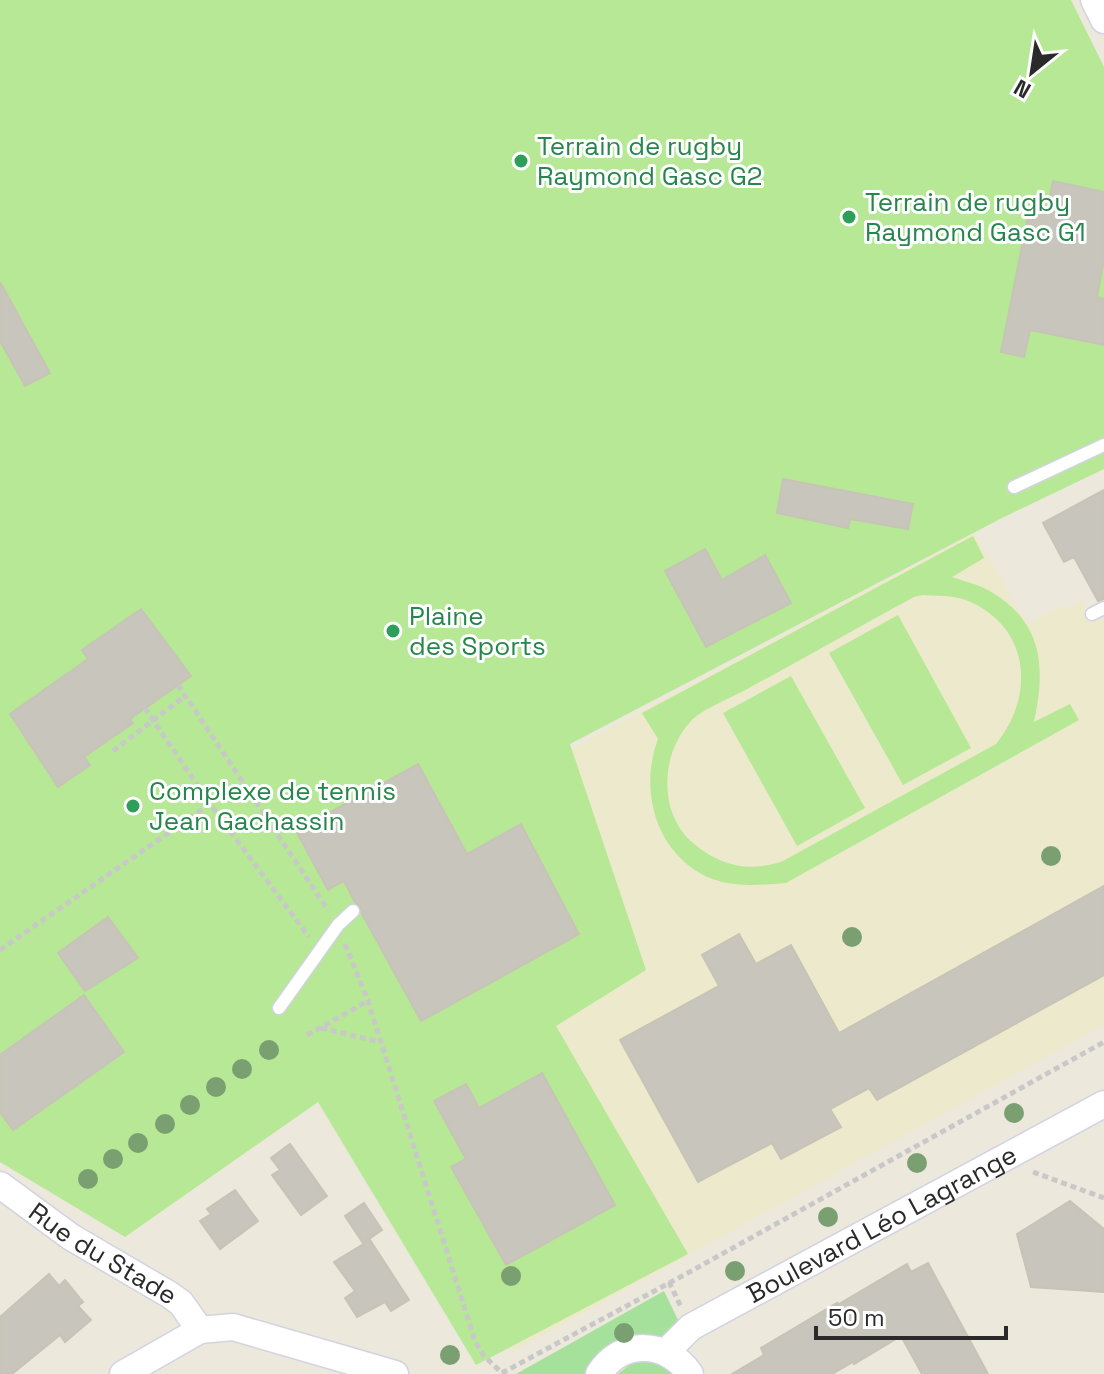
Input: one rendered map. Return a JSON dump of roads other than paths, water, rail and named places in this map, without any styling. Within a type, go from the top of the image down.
[{"type":"street","points":[[1094,0],[1104,20]]},
{"type":"street","name":"Boulevard Léo Lagrange","points":[[666,1352],[691,1327],[1104,1104]]},
{"type":"street","name":"Rue du Stade","points":[[0,1185],[71,1237],[170,1295],[181,1303],[200,1330]]},
{"type":"street","name":"Rue du Stade","points":[[123,1374],[200,1330],[233,1327],[395,1374]]},
{"type":"street","points":[[599,1374],[612,1359],[633,1348],[666,1352],[690,1374]]},
{"type":"lane","points":[[1014,487],[1104,445]]},
{"type":"lane","points":[[279,1008],[338,925],[353,911]]},
{"type":"place","name":"Terrain de rugby Raymond Gasc G2","points":[[521,161]]},
{"type":"place","name":"Terrain de rugby Raymond Gasc G1","points":[[849,217]]},
{"type":"place","name":"Plaine des Sports","points":[[393,631]]},
{"type":"place","name":"Complexe de tennis Jean Gachassin","points":[[133,806]]}]
